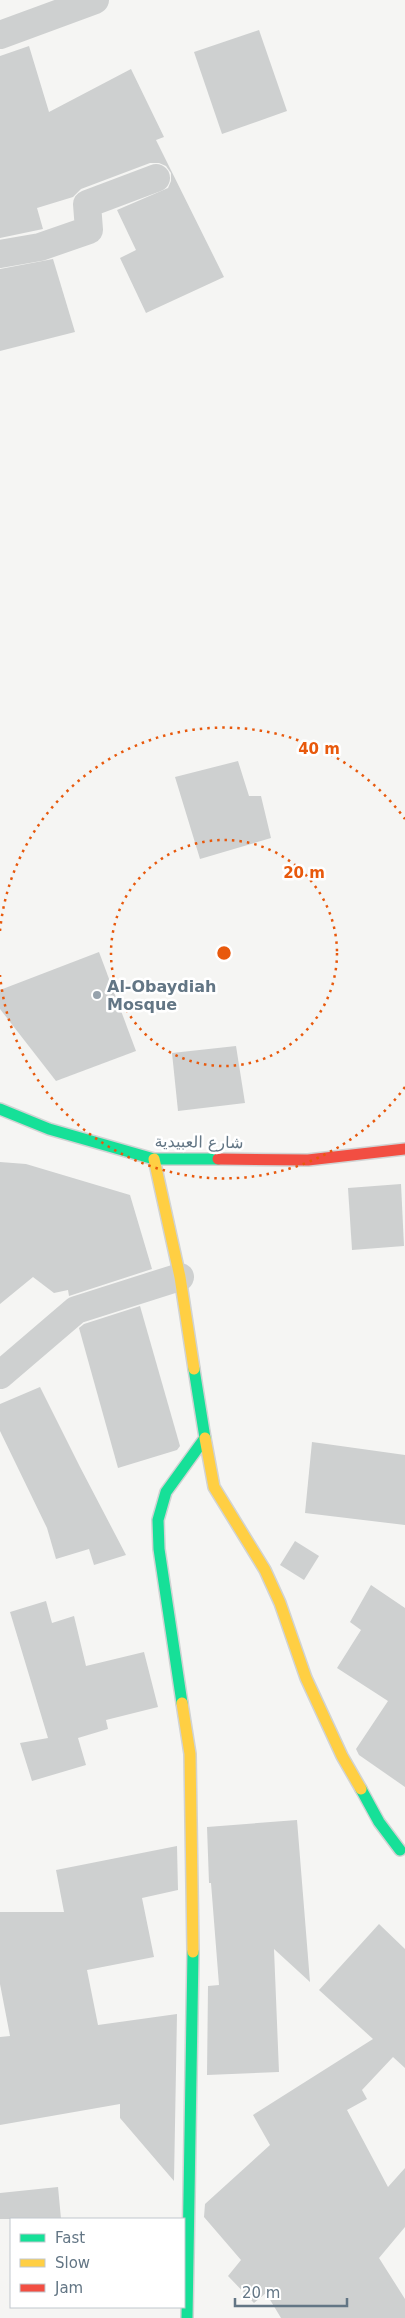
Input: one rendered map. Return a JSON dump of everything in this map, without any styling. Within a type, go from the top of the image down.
[{"type":"street","points":[[0,35],[94,0]]},
{"type":"street","points":[[0,254],[40,247],[89,230],[87,204],[156,178]]},
{"type":"street","name":"شارع العبيدية","points":[[0,1109],[49,1129],[154,1159],[308,1160],[405,1149]]},
{"type":"street","points":[[154,1159],[180,1278],[214,1487],[265,1570],[280,1603],[306,1678],[342,1756],[379,1822],[400,1850]]},
{"type":"street","points":[[0,1376],[76,1310],[180,1278]]},
{"type":"street","points":[[187,2318],[194,1917],[190,1754],[159,1550],[158,1520],[166,1492],[205,1438]]},
{"type":"building","points":[[259,30],[287,111],[222,134],[194,52]]},
{"type":"building","points":[[29,46],[49,112],[131,69],[164,137],[156,140],[224,277],[146,313],[120,258],[136,250],[117,210],[168,188],[171,181],[171,173],[166,166],[159,163],[150,163],[81,189],[73,197],[37,208],[43,229],[0,238],[0,56]]},
{"type":"building","points":[[53,259],[75,332],[0,351],[0,269]]},
{"type":"building","points":[[238,761],[249,796],[261,796],[271,838],[200,859],[175,777]]},
{"type":"building","points":[[99,952],[136,1051],[56,1081],[0,1009],[0,990]]},
{"type":"building","points":[[236,1046],[245,1103],[178,1111],[172,1053]]},
{"type":"building","points":[[0,1162],[26,1164],[130,1195],[152,1269],[69,1296],[68,1290],[54,1293],[33,1277],[0,1304]]},
{"type":"building","points":[[401,1184],[404,1246],[352,1250],[348,1188]]},
{"type":"building","points":[[140,1306],[180,1446],[177,1450],[118,1468],[79,1328],[84,1324]]},
{"type":"building","points":[[40,1387],[126,1555],[94,1565],[89,1549],[56,1559],[47,1528],[0,1431],[0,1404]]},
{"type":"building","points":[[312,1442],[405,1455],[405,1525],[305,1513]]},
{"type":"building","points":[[295,1541],[319,1556],[304,1580],[280,1565]]},
{"type":"building","points":[[371,1585],[405,1608],[405,1787],[359,1755],[356,1749],[388,1701],[337,1668],[361,1630],[350,1622]]},
{"type":"building","points":[[46,1601],[52,1623],[74,1616],[86,1666],[144,1652],[158,1707],[106,1720],[108,1729],[78,1738],[86,1765],[32,1781],[20,1743],[48,1738],[10,1612]]},
{"type":"building","points":[[297,1820],[310,1982],[274,1949],[279,2072],[207,2075],[208,1986],[219,1985],[211,1883],[209,1883],[207,1827]]},
{"type":"building","points":[[177,1846],[178,1890],[142,1898],[154,1957],[87,1970],[98,2025],[177,2014],[174,2181],[120,2118],[120,2104],[0,2125],[0,2037],[10,2036],[0,1984],[0,1912],[64,1912],[56,1870]]},
{"type":"building","points":[[379,1924],[405,1949],[405,2068],[393,2057],[362,2090],[367,2099],[347,2110],[388,2187],[405,2168],[405,2227],[379,2258],[405,2299],[405,2318],[281,2318],[266,2293],[254,2303],[228,2276],[241,2260],[204,2217],[205,2204],[270,2145],[253,2115],[373,2039],[319,1990]]},
{"type":"building","points":[[58,2187],[61,2218],[0,2219],[0,2193]]},
{"type":"traffic: fast","points":[[0,1109],[49,1129],[154,1159],[218,1159]]},
{"type":"traffic: fast","points":[[182,1703],[159,1549],[158,1520],[166,1492],[205,1438],[194,1369]]},
{"type":"traffic: fast","points":[[361,1789],[379,1822],[400,1850]]},
{"type":"traffic: fast","points":[[187,2318],[193,1952]]},
{"type":"traffic: slow","points":[[154,1159],[180,1277],[194,1369]]},
{"type":"traffic: slow","points":[[205,1438],[214,1487],[265,1570],[280,1603],[306,1678],[342,1756],[361,1789]]},
{"type":"traffic: slow","points":[[182,1703],[190,1754],[193,1952]]},
{"type":"traffic: jam","points":[[218,1159],[308,1160],[405,1149]]},
{"type":"place","name":"Al-Obaydiah Mosque","points":[[97,995]]}]
